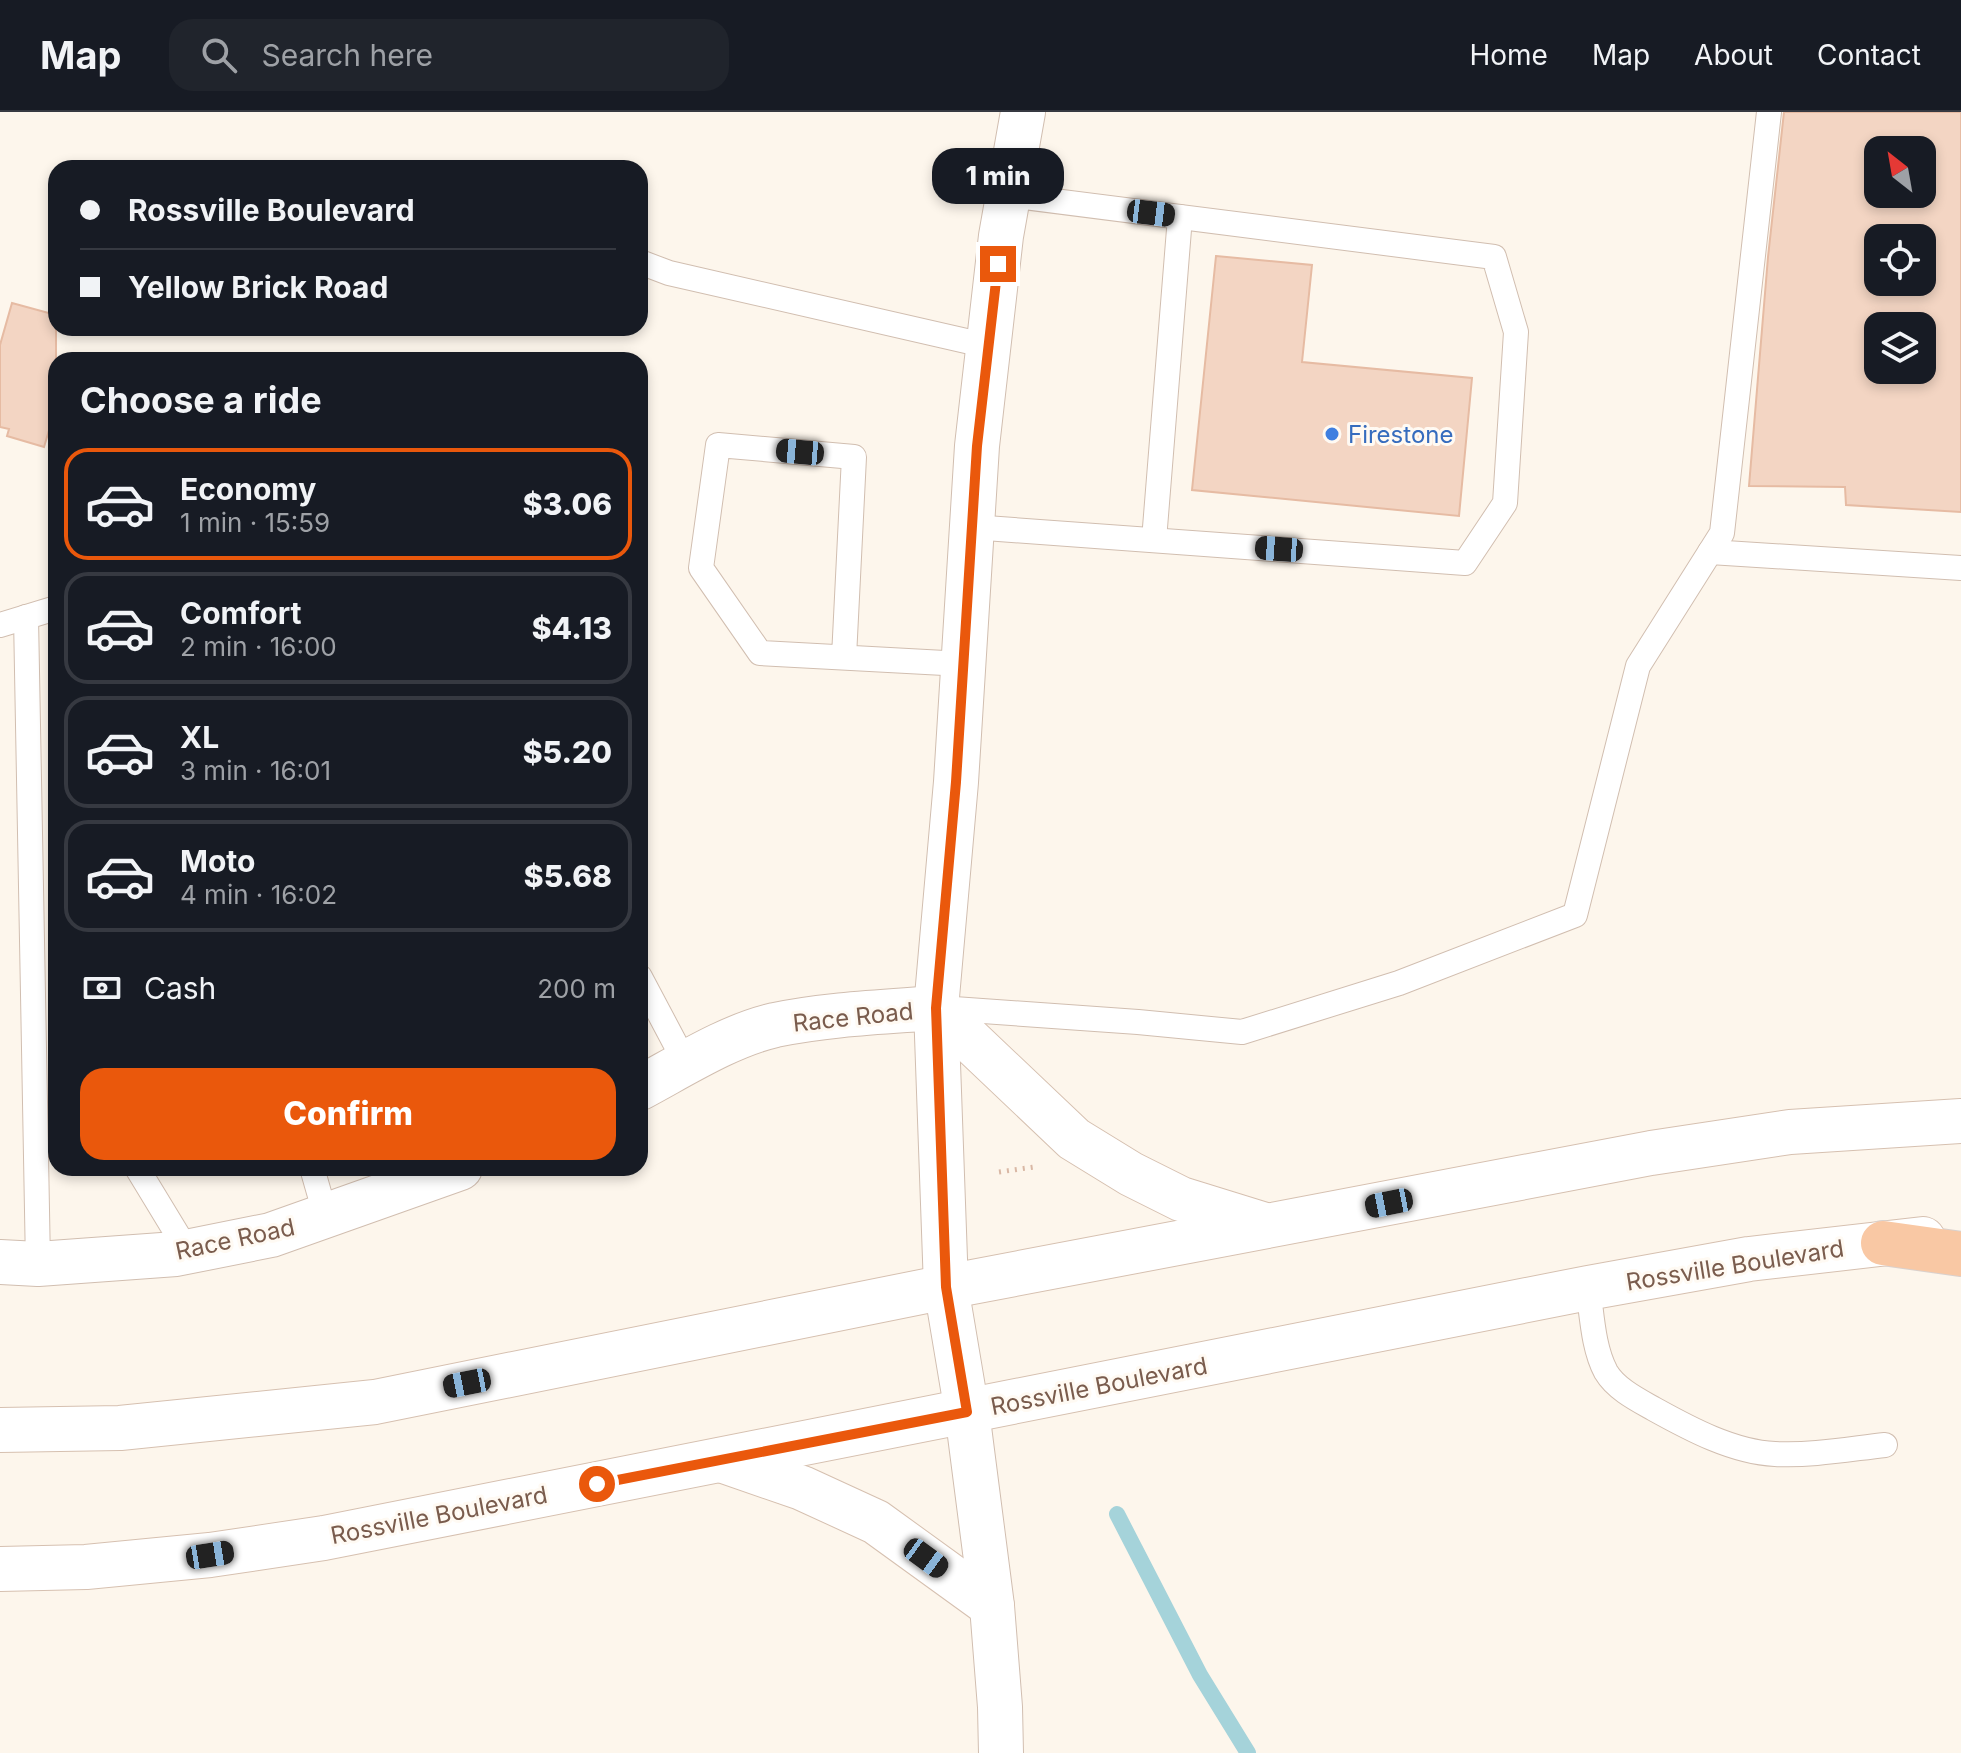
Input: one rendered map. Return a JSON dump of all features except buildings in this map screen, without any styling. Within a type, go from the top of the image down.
[{"type":"highway","points":[[1883,1243],[1961,1254]]},
{"type":"main road","points":[[1001,1753],[992,1606],[967,1412],[946,1287],[936,1008],[977,446],[1008,195],[1023,112]]},
{"type":"main road","points":[[936,1008],[1074,1139],[1131,1174],[1181,1199],[1271,1227]]},
{"type":"main road","name":"Race Road","points":[[648,1084],[728,1042],[774,1026],[936,1008]]},
{"type":"main road","points":[[0,1430],[120,1428],[375,1402],[946,1287],[1682,1149],[1790,1132],[1961,1121]]},
{"type":"main road","name":"Race Road","points":[[19,1263],[188,1252],[271,1235],[432,1176]]},
{"type":"main road","name":"Rossville Boulevard","points":[[0,1569],[86,1567],[210,1555],[324,1538],[1588,1288],[1749,1259],[1961,1236]]},
{"type":"main road","points":[[719,1460],[802,1488],[876,1522],[992,1606]]},
{"type":"lane","points":[[936,1008],[1242,1032],[1399,983],[1575,915],[1638,666],[1722,533],[1769,112]]},
{"type":"lane","points":[[972,527],[1465,563],[1505,503],[1516,332],[1494,257],[1008,195]]},
{"type":"lane","points":[[1154,540],[1180,217]]},
{"type":"lane","points":[[648,265],[669,273],[988,346]]},
{"type":"lane","points":[[844,657],[854,457],[718,445],[701,568],[760,653],[963,664]]},
{"type":"lane","points":[[1710,552],[1961,568]]},
{"type":"lane","points":[[0,625],[48,610]]},
{"type":"lane","points":[[19,1263],[26,617]]},
{"type":"lane","points":[[648,992],[686,1064]]},
{"type":"lane","points":[[142,1176],[188,1252]]},
{"type":"lane","points":[[314,1176],[326,1217]]},
{"type":"lane","points":[[1588,1288],[1599,1357],[1608,1375],[1629,1395],[1680,1424],[1737,1447],[1773,1454],[1885,1445]]},
{"type":"path","points":[[999,1172],[1042,1166]]},
{"type":"waterway","points":[[1117,1514],[1200,1675],[1248,1753]]},
{"type":"place","name":"Firestone","points":[[1332,434]]},
{"type":"route","points":[[597,1484],[967,1412],[946,1287],[936,1008],[956,782],[977,446],[998,264]]}]
